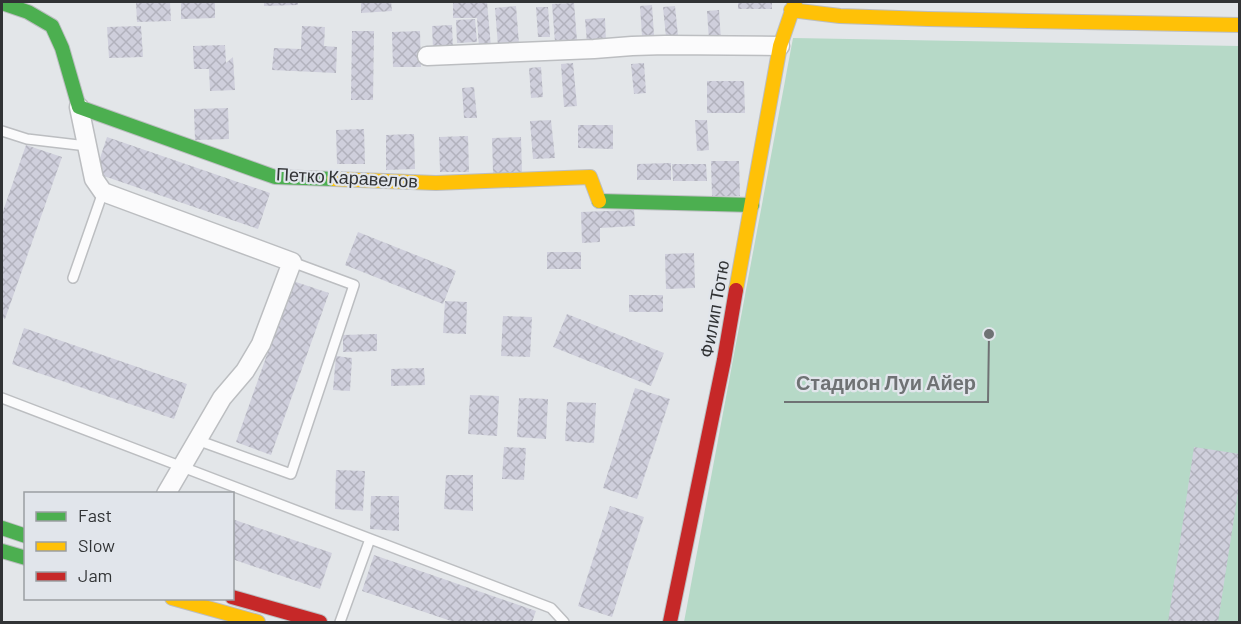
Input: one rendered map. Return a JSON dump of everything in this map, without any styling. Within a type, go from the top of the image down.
[{"type":"street","points":[[2,3],[28,12],[52,26],[62,48],[79,107],[94,179],[103,192],[292,262],[261,344],[245,371],[222,398],[167,492]]},
{"type":"street","points":[[793,6],[840,16],[1239,25]]},
{"type":"street","name":"Филип Тотю","points":[[670,622],[724,360],[780,46],[793,6]]},
{"type":"street","points":[[427,56],[594,50],[654,45],[780,46]]},
{"type":"street","name":"Петко Каравелов","points":[[79,107],[275,177],[436,183],[590,177],[598,201],[752,205]]},
{"type":"street","points":[[2,528],[24,535]]},
{"type":"street","points":[[2,551],[24,557]]},
{"type":"street","points":[[234,598],[320,622]]},
{"type":"street","points":[[179,600],[258,622]]},
{"type":"lane","points":[[2,132],[27,139],[87,146]]},
{"type":"lane","points":[[73,278],[103,192]]},
{"type":"lane","points":[[197,440],[291,474],[354,285],[292,262]]},
{"type":"lane","points":[[2,398],[551,608],[564,622]]},
{"type":"lane","points":[[340,622],[370,539]]},
{"type":"green space","points":[[793,38],[1239,46],[1239,622],[684,622]]},
{"type":"building","points":[[136,2],[170,2],[171,21],[137,22]]},
{"type":"building","points":[[181,2],[215,2],[215,18],[181,19]]},
{"type":"building","points":[[264,2],[298,2],[298,5],[264,6]]},
{"type":"building","points":[[361,2],[391,2],[392,11],[361,13]]},
{"type":"building","points":[[453,2],[487,2],[491,47],[479,48],[477,18],[453,18]]},
{"type":"building","points":[[738,2],[772,2],[772,9],[738,9]]},
{"type":"building","points":[[574,3],[577,41],[555,42],[552,4]]},
{"type":"building","points":[[652,5],[654,35],[642,36],[640,6]]},
{"type":"building","points":[[516,6],[519,44],[498,46],[495,8]]},
{"type":"building","points":[[675,6],[678,36],[666,37],[663,7]]},
{"type":"building","points":[[536,7],[548,7],[550,37],[538,37]]},
{"type":"building","points":[[719,10],[721,40],[709,41],[707,11]]},
{"type":"building","points":[[605,18],[606,41],[587,42],[585,19]]},
{"type":"building","points":[[475,19],[477,42],[457,43],[456,20]]},
{"type":"building","points":[[452,25],[453,48],[433,49],[432,26]]},
{"type":"building","points":[[141,26],[143,57],[109,58],[107,27]]},
{"type":"building","points":[[302,26],[325,27],[324,46],[337,47],[336,73],[272,70],[274,48],[301,49]]},
{"type":"building","points":[[352,31],[374,31],[373,100],[351,100]]},
{"type":"building","points":[[420,31],[421,67],[393,67],[392,32]]},
{"type":"building","points":[[225,45],[226,63],[233,57],[235,90],[210,91],[209,69],[194,69],[193,46]]},
{"type":"building","points":[[573,63],[577,106],[564,107],[561,64]]},
{"type":"building","points":[[644,63],[646,93],[634,94],[631,64]]},
{"type":"building","points":[[541,67],[543,97],[531,98],[529,68]]},
{"type":"building","points":[[707,81],[744,81],[745,113],[707,113]]},
{"type":"building","points":[[474,87],[477,118],[464,118],[462,88]]},
{"type":"building","points":[[228,108],[229,139],[195,140],[194,109]]},
{"type":"building","points":[[551,120],[555,158],[533,159],[530,121]]},
{"type":"building","points":[[695,120],[707,120],[709,150],[697,151]]},
{"type":"building","points":[[578,125],[613,125],[613,149],[578,148]]},
{"type":"building","points":[[364,129],[365,164],[337,164],[336,130]]},
{"type":"building","points":[[414,134],[415,169],[386,170],[386,135]]},
{"type":"building","points":[[468,136],[469,172],[440,172],[439,137]]},
{"type":"building","points":[[107,137],[270,193],[258,229],[95,173]]},
{"type":"building","points":[[521,137],[522,173],[493,173],[492,138]]},
{"type":"building","points":[[26,145],[62,157],[5,319],[2,317],[2,214]]},
{"type":"building","points":[[711,161],[739,161],[740,196],[712,196]]},
{"type":"building","points":[[671,163],[671,180],[637,180],[637,164]]},
{"type":"building","points":[[672,164],[706,164],[707,181],[673,181]]},
{"type":"building","points":[[634,210],[635,226],[600,228],[600,242],[582,243],[581,212]]},
{"type":"building","points":[[358,232],[456,271],[443,304],[345,265]]},
{"type":"building","points":[[547,252],[581,252],[581,269],[547,269]]},
{"type":"building","points":[[694,253],[695,288],[666,289],[665,254]]},
{"type":"building","points":[[293,281],[329,293],[271,455],[236,442]]},
{"type":"building","points":[[629,295],[663,295],[663,312],[629,312]]},
{"type":"building","points":[[445,301],[467,302],[466,334],[443,333]]},
{"type":"building","points":[[567,314],[664,353],[651,386],[553,347]]},
{"type":"building","points":[[503,316],[532,317],[530,357],[501,356]]},
{"type":"building","points":[[24,328],[187,384],[174,419],[12,364]]},
{"type":"building","points":[[377,334],[377,351],[343,352],[343,335]]},
{"type":"building","points":[[336,356],[352,358],[350,391],[333,390]]},
{"type":"building","points":[[424,368],[425,385],[391,386],[391,369]]},
{"type":"building","points":[[635,388],[670,399],[637,499],[603,488]]},
{"type":"building","points":[[470,395],[499,396],[497,436],[468,434]]},
{"type":"building","points":[[519,398],[548,399],[546,439],[517,437]]},
{"type":"building","points":[[567,402],[596,403],[594,443],[565,441]]},
{"type":"building","points":[[504,447],[526,448],[524,480],[502,479]]},
{"type":"building","points":[[1194,447],[1240,454],[1240,479],[1218,622],[1168,622]]},
{"type":"building","points":[[336,470],[365,471],[363,511],[335,509]]},
{"type":"building","points":[[446,475],[473,475],[473,511],[444,509]]},
{"type":"building","points":[[371,496],[399,496],[399,531],[370,529]]},
{"type":"building","points":[[610,506],[644,517],[612,617],[578,606]]},
{"type":"building","points":[[234,520],[332,553],[320,589],[234,560]]},
{"type":"building","points":[[374,555],[536,611],[532,622],[454,622],[362,591]]},
{"type":"traffic: fast","points":[[2,3],[28,12],[52,26],[62,48],[79,107],[275,177],[334,179]]},
{"type":"traffic: fast","points":[[599,201],[752,205]]},
{"type":"traffic: fast","points":[[2,528],[24,535]]},
{"type":"traffic: fast","points":[[2,551],[24,557]]},
{"type":"traffic: slow","points":[[736,290],[780,46],[795,2]]},
{"type":"traffic: slow","points":[[791,10],[840,16],[928,19],[1240,25]]},
{"type":"traffic: slow","points":[[334,179],[436,183],[590,177],[599,201]]},
{"type":"traffic: slow","points":[[179,600],[258,622]]},
{"type":"traffic: jam","points":[[670,622],[724,360],[736,290]]},
{"type":"traffic: jam","points":[[234,598],[320,622]]},
{"type":"place","name":"Стадион Луи Айер","points":[[989,334]]}]
